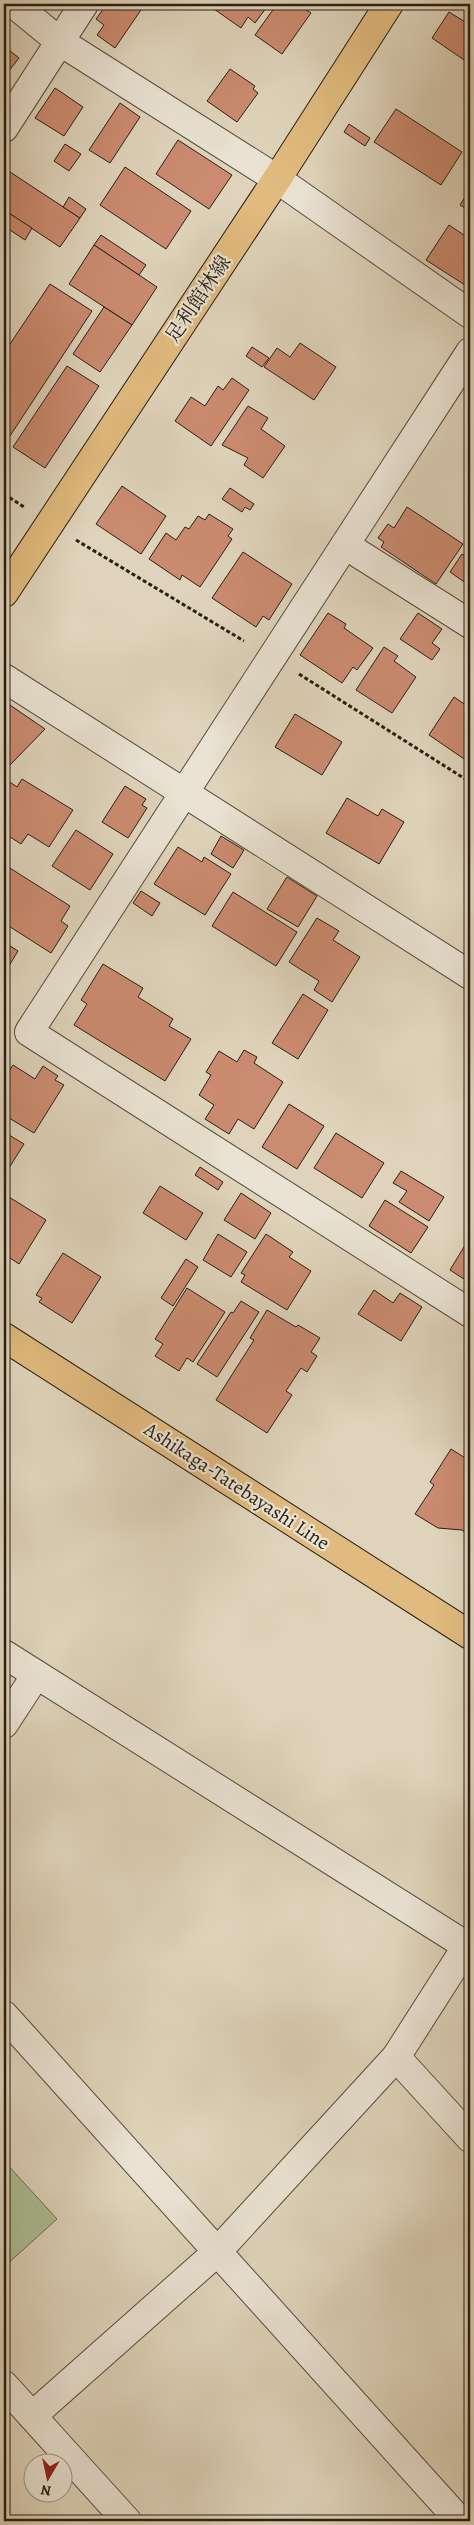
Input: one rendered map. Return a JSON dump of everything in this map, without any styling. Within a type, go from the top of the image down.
[{"type":"main road","name":"足利館林線","points":[[4,593],[390,4]]},
{"type":"main road","name":"Ashikaga-Tatebayashi Line","points":[[4,1337],[470,1635]]},
{"type":"street","points":[[14,4],[59,41],[277,179],[470,314]]},
{"type":"street","points":[[4,128],[84,4]]},
{"type":"street","points":[[470,352],[29,1032],[470,1313]]},
{"type":"street","points":[[345,545],[470,624]]},
{"type":"street","points":[[4,678],[470,975]]},
{"type":"street","points":[[4,1654],[469,1945],[396,2057],[216,2252],[32,2416]]},
{"type":"street","points":[[4,1724],[36,1675]]},
{"type":"street","points":[[4,2015],[460,2521]]},
{"type":"street","points":[[396,2057],[470,2138]]},
{"type":"street","points":[[4,2386],[32,2416],[114,2517]]},
{"type":"path","points":[[4,494],[49,524],[272,658],[470,782]]},
{"type":"green space","points":[[4,2161],[57,2219],[4,2267]]},
{"type":"building","points":[[107,4],[145,4],[115,48],[97,35],[104,25],[96,19]]},
{"type":"building","points":[[207,4],[269,4],[255,23],[248,17],[241,28]]},
{"type":"building","points":[[277,4],[297,4],[311,13],[282,54],[255,35]]},
{"type":"building","points":[[463,4],[470,4],[470,14],[461,8]]},
{"type":"building","points":[[449,12],[470,25],[470,64],[432,38]]},
{"type":"building","points":[[4,46],[19,58],[4,77]]},
{"type":"building","points":[[230,69],[255,86],[253,89],[258,93],[237,122],[207,101]]},
{"type":"building","points":[[55,88],[83,107],[64,136],[35,118]]},
{"type":"building","points":[[120,103],[140,117],[110,163],[89,150]]},
{"type":"building","points":[[396,109],[462,152],[441,185],[374,142]]},
{"type":"building","points":[[349,124],[370,138],[365,146],[344,132]]},
{"type":"building","points":[[178,140],[232,175],[209,209],[156,174]]},
{"type":"building","points":[[65,144],[81,154],[69,171],[54,161]]},
{"type":"building","points":[[125,167],[191,211],[166,249],[100,205]]},
{"type":"building","points":[[7,170],[80,218],[60,247],[4,210],[4,174]]},
{"type":"building","points":[[470,189],[470,211],[460,205]]},
{"type":"building","points":[[69,197],[86,209],[80,218],[63,207]]},
{"type":"building","points":[[4,210],[32,228],[25,240],[4,226]]},
{"type":"building","points":[[449,225],[470,239],[470,281],[465,285],[426,260]]},
{"type":"building","points":[[101,235],[146,265],[139,275],[94,245]]},
{"type":"building","points":[[94,245],[157,287],[132,325],[69,284]]},
{"type":"building","points":[[50,284],[92,311],[4,445],[4,353]]},
{"type":"building","points":[[104,307],[132,325],[100,372],[73,354]]},
{"type":"building","points":[[300,343],[336,367],[314,400],[264,367],[277,348],[290,357]]},
{"type":"building","points":[[252,347],[269,358],[262,367],[246,356]]},
{"type":"building","points":[[67,366],[99,386],[45,468],[13,447]]},
{"type":"building","points":[[232,378],[249,390],[211,446],[175,421],[191,397],[205,406],[218,386],[223,390]]},
{"type":"building","points":[[248,406],[268,418],[261,429],[285,446],[263,478],[244,465],[248,458],[222,445]]},
{"type":"building","points":[[122,486],[166,516],[141,554],[96,524]]},
{"type":"building","points":[[230,488],[254,504],[250,510],[245,507],[242,512],[222,499]]},
{"type":"building","points":[[407,507],[463,544],[436,584],[381,547],[384,542],[378,538],[388,524],[394,528]]},
{"type":"building","points":[[209,514],[233,529],[228,536],[232,539],[200,587],[182,575],[180,580],[149,559],[166,533],[176,540],[185,527],[189,529],[198,516],[205,520]]},
{"type":"building","points":[[243,552],[292,584],[269,620],[263,616],[256,627],[212,598]]},
{"type":"building","points":[[462,554],[468,558],[470,554],[470,586],[450,572]]},
{"type":"building","points":[[328,613],[346,624],[344,628],[373,648],[357,670],[353,667],[342,683],[300,655]]},
{"type":"building","points":[[418,613],[442,629],[432,643],[440,649],[432,660],[400,639]]},
{"type":"building","points":[[384,647],[398,656],[394,661],[416,677],[392,713],[356,690]]},
{"type":"building","points":[[454,697],[470,708],[470,763],[429,735]]},
{"type":"building","points":[[4,701],[45,729],[10,765],[4,759]]},
{"type":"building","points":[[295,714],[342,742],[322,775],[275,747]]},
{"type":"building","points":[[4,778],[17,787],[22,779],[73,810],[49,847],[28,834],[21,844],[4,833]]},
{"type":"building","points":[[125,786],[146,799],[142,805],[147,808],[128,838],[102,822]]},
{"type":"building","points":[[347,798],[378,816],[382,809],[404,822],[379,864],[326,833]]},
{"type":"building","points":[[76,830],[113,854],[90,890],[52,866]]},
{"type":"building","points":[[221,836],[244,850],[233,868],[211,854]]},
{"type":"building","points":[[178,847],[202,862],[204,857],[231,874],[205,915],[154,884]]},
{"type":"building","points":[[5,865],[70,906],[61,921],[68,926],[51,953],[4,923]]},
{"type":"building","points":[[287,877],[317,896],[298,927],[267,909]]},
{"type":"building","points":[[141,891],[160,903],[152,916],[133,903]]},
{"type":"building","points":[[233,892],[297,932],[276,966],[212,926]]},
{"type":"building","points":[[317,918],[339,931],[333,940],[360,957],[332,1002],[314,990],[319,981],[289,962]]},
{"type":"building","points":[[4,942],[18,951],[4,974]]},
{"type":"building","points":[[103,964],[143,988],[138,997],[173,1019],[169,1026],[191,1039],[165,1081],[74,1025],[87,1004],[81,1000]]},
{"type":"building","points":[[303,994],[328,1010],[298,1059],[272,1043]]},
{"type":"building","points":[[244,1050],[257,1057],[254,1063],[283,1082],[254,1129],[238,1119],[229,1134],[205,1119],[214,1105],[199,1095],[211,1075],[206,1072],[219,1051],[237,1062]]},
{"type":"building","points":[[13,1065],[35,1079],[43,1066],[58,1076],[55,1080],[64,1085],[34,1133],[4,1115],[4,1079]]},
{"type":"building","points":[[289,1104],[324,1126],[297,1169],[262,1147]]},
{"type":"building","points":[[4,1132],[24,1144],[4,1176]]},
{"type":"building","points":[[336,1133],[384,1163],[362,1198],[314,1168]]},
{"type":"building","points":[[200,1167],[223,1182],[218,1190],[195,1175]]},
{"type":"building","points":[[401,1171],[444,1197],[429,1221],[399,1202],[407,1191],[393,1183]]},
{"type":"building","points":[[160,1186],[203,1213],[186,1240],[143,1213]]},
{"type":"building","points":[[241,1193],[271,1213],[255,1239],[224,1220]]},
{"type":"building","points":[[9,1197],[46,1220],[19,1264],[4,1254],[4,1206]]},
{"type":"building","points":[[385,1200],[428,1227],[411,1253],[369,1226]]},
{"type":"building","points":[[218,1234],[247,1252],[231,1277],[203,1260]]},
{"type":"building","points":[[266,1234],[293,1252],[289,1257],[311,1271],[287,1310],[241,1282],[245,1275],[241,1273]]},
{"type":"building","points":[[470,1237],[470,1283],[450,1270]]},
{"type":"building","points":[[63,1253],[101,1277],[72,1323],[39,1302],[42,1298],[36,1295]]},
{"type":"building","points":[[186,1259],[198,1267],[173,1306],[161,1298]]},
{"type":"building","points":[[187,1288],[225,1312],[193,1362],[187,1358],[179,1371],[155,1356],[163,1344],[155,1339]]},
{"type":"building","points":[[374,1290],[393,1303],[400,1293],[422,1307],[401,1341],[358,1314]]},
{"type":"building","points":[[241,1301],[259,1312],[217,1377],[197,1364],[231,1312],[233,1313]]},
{"type":"building","points":[[267,1310],[320,1338],[311,1352],[317,1356],[307,1372],[301,1368],[286,1391],[292,1395],[267,1433],[216,1400],[254,1340],[250,1338]]},
{"type":"building","points":[[451,1449],[470,1461],[470,1536],[462,1530],[438,1528],[415,1514],[434,1485],[430,1482]]}]
